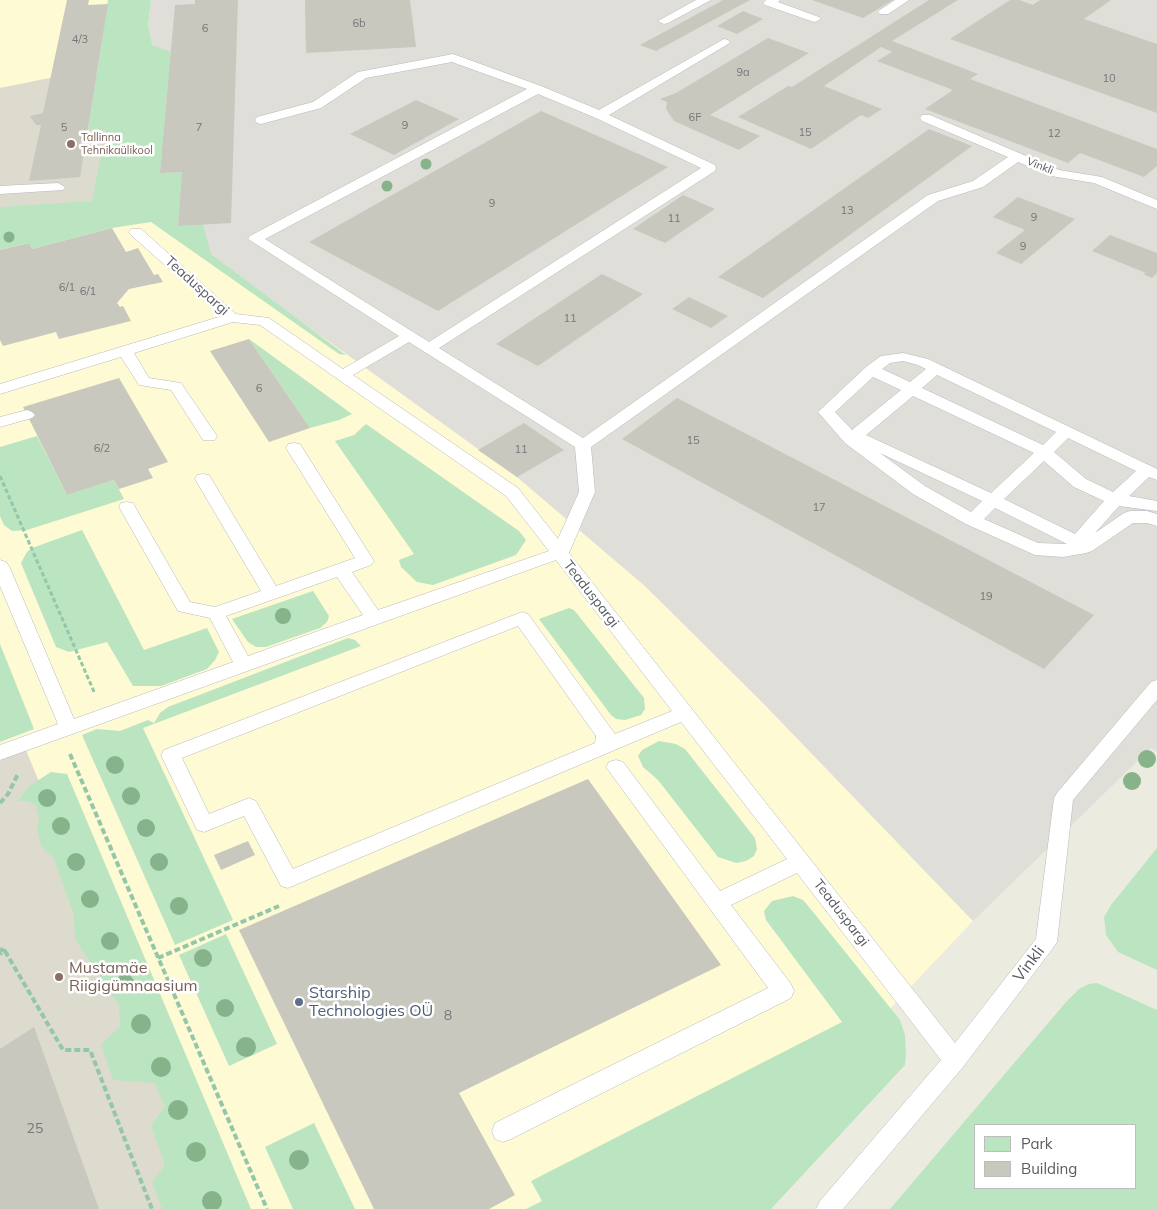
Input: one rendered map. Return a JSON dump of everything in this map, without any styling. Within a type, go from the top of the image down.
[{"type":"lane","points":[[664,21],[705,0]]},
{"type":"lane","points":[[774,0],[769,3],[815,19]]},
{"type":"lane","points":[[884,12],[903,0]]},
{"type":"lane","points":[[600,116],[724,42]]},
{"type":"lane","points":[[261,120],[317,105],[362,75],[452,58],[537,89],[600,116],[710,168],[429,348]]},
{"type":"lane","points":[[537,89],[255,239],[583,444]]},
{"type":"lane","name":"Vinkli","points":[[926,118],[1056,173],[1098,180],[1140,196],[1157,205]]},
{"type":"lane","points":[[583,444],[933,198],[978,184],[1018,156]]},
{"type":"lane","points":[[0,190],[58,187]]},
{"type":"lane","name":"Teaduspargi","points":[[136,232],[232,318],[264,321],[512,492],[955,1060]]},
{"type":"lane","points":[[0,389],[232,318]]},
{"type":"lane","points":[[343,375],[409,336]]},
{"type":"lane","points":[[125,350],[144,382],[176,386],[209,436]]},
{"type":"lane","points":[[1082,545],[1115,500],[1152,472],[923,362],[904,357],[886,359],[871,370],[826,412],[851,438],[919,490],[972,520],[1035,549],[1062,551],[1082,545],[1130,518],[1147,517],[1157,520]]},
{"type":"lane","points":[[856,435],[935,369]]},
{"type":"lane","points":[[871,370],[1044,452],[1080,483],[1115,500],[1157,506]]},
{"type":"lane","points":[[0,422],[27,415]]},
{"type":"lane","points":[[972,520],[1066,432]]},
{"type":"lane","points":[[856,435],[867,449]]},
{"type":"lane","points":[[856,435],[993,500],[1082,545]]},
{"type":"lane","points":[[0,753],[560,553],[587,492],[583,444]]},
{"type":"lane","points":[[127,506],[184,607],[216,613],[365,561],[294,448]]},
{"type":"lane","points":[[203,479],[272,594]]},
{"type":"lane","points":[[341,569],[374,618]]},
{"type":"lane","points":[[1,571],[69,728]]},
{"type":"lane","points":[[216,613],[244,665]]},
{"type":"lane","points":[[604,746],[606,735],[522,618],[171,755],[204,824],[249,806],[288,880],[685,713]]},
{"type":"lane","name":"Vinkli","points":[[828,1209],[955,1060],[1046,942],[1064,798],[1157,687]]},
{"type":"lane","points":[[503,1131],[783,991],[616,767]]},
{"type":"lane","points":[[717,902],[801,862]]},
{"type":"path","points":[[0,476],[105,715]]},
{"type":"path","points":[[69,751],[267,1209]]},
{"type":"path","points":[[0,949],[5,951],[62,1050],[90,1050],[152,1209]]},
{"type":"path","points":[[0,954],[5,951]]},
{"type":"shaded area","points":[[0,0],[151,0],[143,73],[50,78],[0,88]]},
{"type":"shaded area","points":[[151,0],[1157,0],[1157,752],[1151,748],[973,921],[762,702],[645,586],[517,477],[284,309],[140,201],[143,73]]},
{"type":"shaded area","name":"Tallinna Tehnikaülikool","points":[[97,75],[140,201],[0,231],[0,88],[50,78]]},
{"type":"shaded area","points":[[140,201],[284,309],[517,477],[645,586],[762,702],[973,921],[700,1209],[213,1209],[21,738],[0,745],[0,231]]},
{"type":"shaded area","name":"Mustamäe Riigigümnaasium","points":[[21,738],[213,1209],[0,1209],[0,746]]},
{"type":"green space","points":[[108,0],[151,0],[148,26],[152,45],[171,52],[160,173],[182,172],[178,226],[203,224],[211,254],[346,355],[339,354],[151,222],[112,228],[32,249],[29,243],[0,250],[0,207],[92,201],[106,130],[88,130]]},
{"type":"green space","points":[[249,339],[352,414],[339,420],[310,428]]},
{"type":"green space","points":[[366,424],[519,531],[526,540],[516,555],[433,585],[417,582],[401,567],[399,560],[414,554],[335,441],[354,435]]},
{"type":"green space","points":[[37,436],[67,495],[114,480],[124,499],[27,530],[12,531],[4,525],[0,516],[0,447]]},
{"type":"green space","points":[[82,530],[144,650],[207,628],[219,652],[207,669],[161,686],[133,686],[107,642],[69,652],[56,647],[21,563],[27,552],[32,548]]},
{"type":"green space","points":[[313,591],[329,616],[327,622],[320,628],[266,647],[256,647],[248,642],[232,619]]},
{"type":"green space","points":[[569,608],[574,610],[644,698],[645,709],[641,715],[625,720],[616,719],[611,715],[539,619]]},
{"type":"green space","points":[[348,638],[355,640],[361,646],[143,728],[233,920],[175,945],[82,735],[97,729],[120,731],[148,720],[154,723],[160,713],[168,707]]},
{"type":"green space","points":[[0,644],[34,729],[0,742]]},
{"type":"green space","points":[[659,741],[676,744],[685,749],[755,838],[757,849],[754,856],[746,861],[736,863],[718,857],[658,780],[643,767],[638,756],[642,750]]},
{"type":"green space","points":[[51,772],[67,774],[251,1209],[162,1209],[152,1182],[165,1165],[151,1125],[165,1107],[155,1083],[113,1080],[101,1044],[120,1027],[119,1005],[75,939],[74,915],[54,859],[41,846],[37,828],[39,817],[36,806],[29,801],[18,801],[29,786]]},
{"type":"green space","points":[[1157,848],[1157,970],[1118,952],[1106,935],[1104,917],[1111,905]]},
{"type":"green space","points":[[793,896],[803,900],[900,1020],[905,1035],[905,1065],[771,1209],[526,1209],[542,1201],[531,1181],[842,1022],[766,920],[764,911],[772,901]]},
{"type":"green space","points":[[226,934],[277,1044],[229,1066],[179,955]]},
{"type":"green space","points":[[1097,983],[1157,1010],[1157,1209],[890,1209],[1066,1002],[1079,989],[1089,984]]},
{"type":"green space","points":[[314,1123],[355,1209],[293,1209],[265,1147]]},
{"type":"building","points":[[67,0],[89,0],[88,5],[108,4],[80,177],[29,181],[41,125],[36,125],[30,116],[43,113]]},
{"type":"building","points":[[195,0],[238,0],[231,223],[178,226],[182,172],[160,173],[175,5],[195,4]]},
{"type":"building","points":[[305,0],[410,0],[416,47],[306,53]]},
{"type":"building","points":[[723,0],[750,0],[656,51],[640,45]]},
{"type":"building","points":[[812,0],[893,0],[863,18]]},
{"type":"building","points":[[929,0],[958,0],[892,41],[978,74],[970,79],[1157,149],[1157,166],[1144,177],[1080,153],[1068,163],[925,109],[953,90],[877,61],[892,52],[881,47],[824,86],[882,109],[868,118],[861,115],[811,149],[738,117],[788,86],[792,87]]},
{"type":"building","points":[[1010,0],[1019,0],[1033,5],[1040,0],[1111,0],[1084,19],[1157,44],[1157,113],[950,39]]},
{"type":"building","points":[[743,11],[763,19],[737,34],[717,26]]},
{"type":"building","points":[[768,38],[809,53],[710,115],[760,136],[739,150],[674,121],[666,109],[667,102],[660,99],[676,93]]},
{"type":"building","points":[[416,100],[459,119],[394,155],[350,134]]},
{"type":"building","points":[[541,111],[668,167],[438,311],[309,242]]},
{"type":"building","points":[[929,129],[972,146],[763,298],[718,277]]},
{"type":"building","points":[[683,195],[715,209],[665,243],[633,229]]},
{"type":"building","points":[[1018,197],[1075,219],[1021,264],[996,253],[1025,230],[993,217]]},
{"type":"building","points":[[112,228],[126,252],[138,248],[154,275],[158,274],[163,282],[129,289],[117,303],[120,307],[123,306],[131,321],[59,339],[56,332],[3,346],[0,340],[0,250],[29,243],[32,249]]},
{"type":"building","points":[[1110,235],[1157,253],[1157,273],[1152,278],[1143,274],[1146,273],[1092,251]]},
{"type":"building","points":[[602,274],[643,294],[538,366],[496,344]]},
{"type":"building","points":[[689,297],[728,316],[711,328],[672,309]]},
{"type":"building","points":[[249,339],[310,428],[269,442],[210,351]]},
{"type":"building","points":[[119,378],[168,462],[148,469],[153,478],[119,489],[114,480],[67,495],[23,407]]},
{"type":"building","points":[[677,398],[1094,615],[1044,669],[622,439]]},
{"type":"building","points":[[524,423],[564,450],[517,477],[478,450]]},
{"type":"building","points":[[588,779],[721,965],[459,1093],[515,1195],[489,1209],[374,1209],[239,930]]},
{"type":"building","points":[[248,841],[255,855],[221,870],[214,855]]},
{"type":"building","points":[[34,1027],[99,1209],[0,1209],[0,1049]]},
{"type":"place","name":"Tallinna Tehnikaülikool","points":[[71,144]]},
{"type":"place","name":"Mustamäe Riigigümnaasium","points":[[59,977]]},
{"type":"place","name":"Starship Technologies OÜ","points":[[299,1002]]}]
